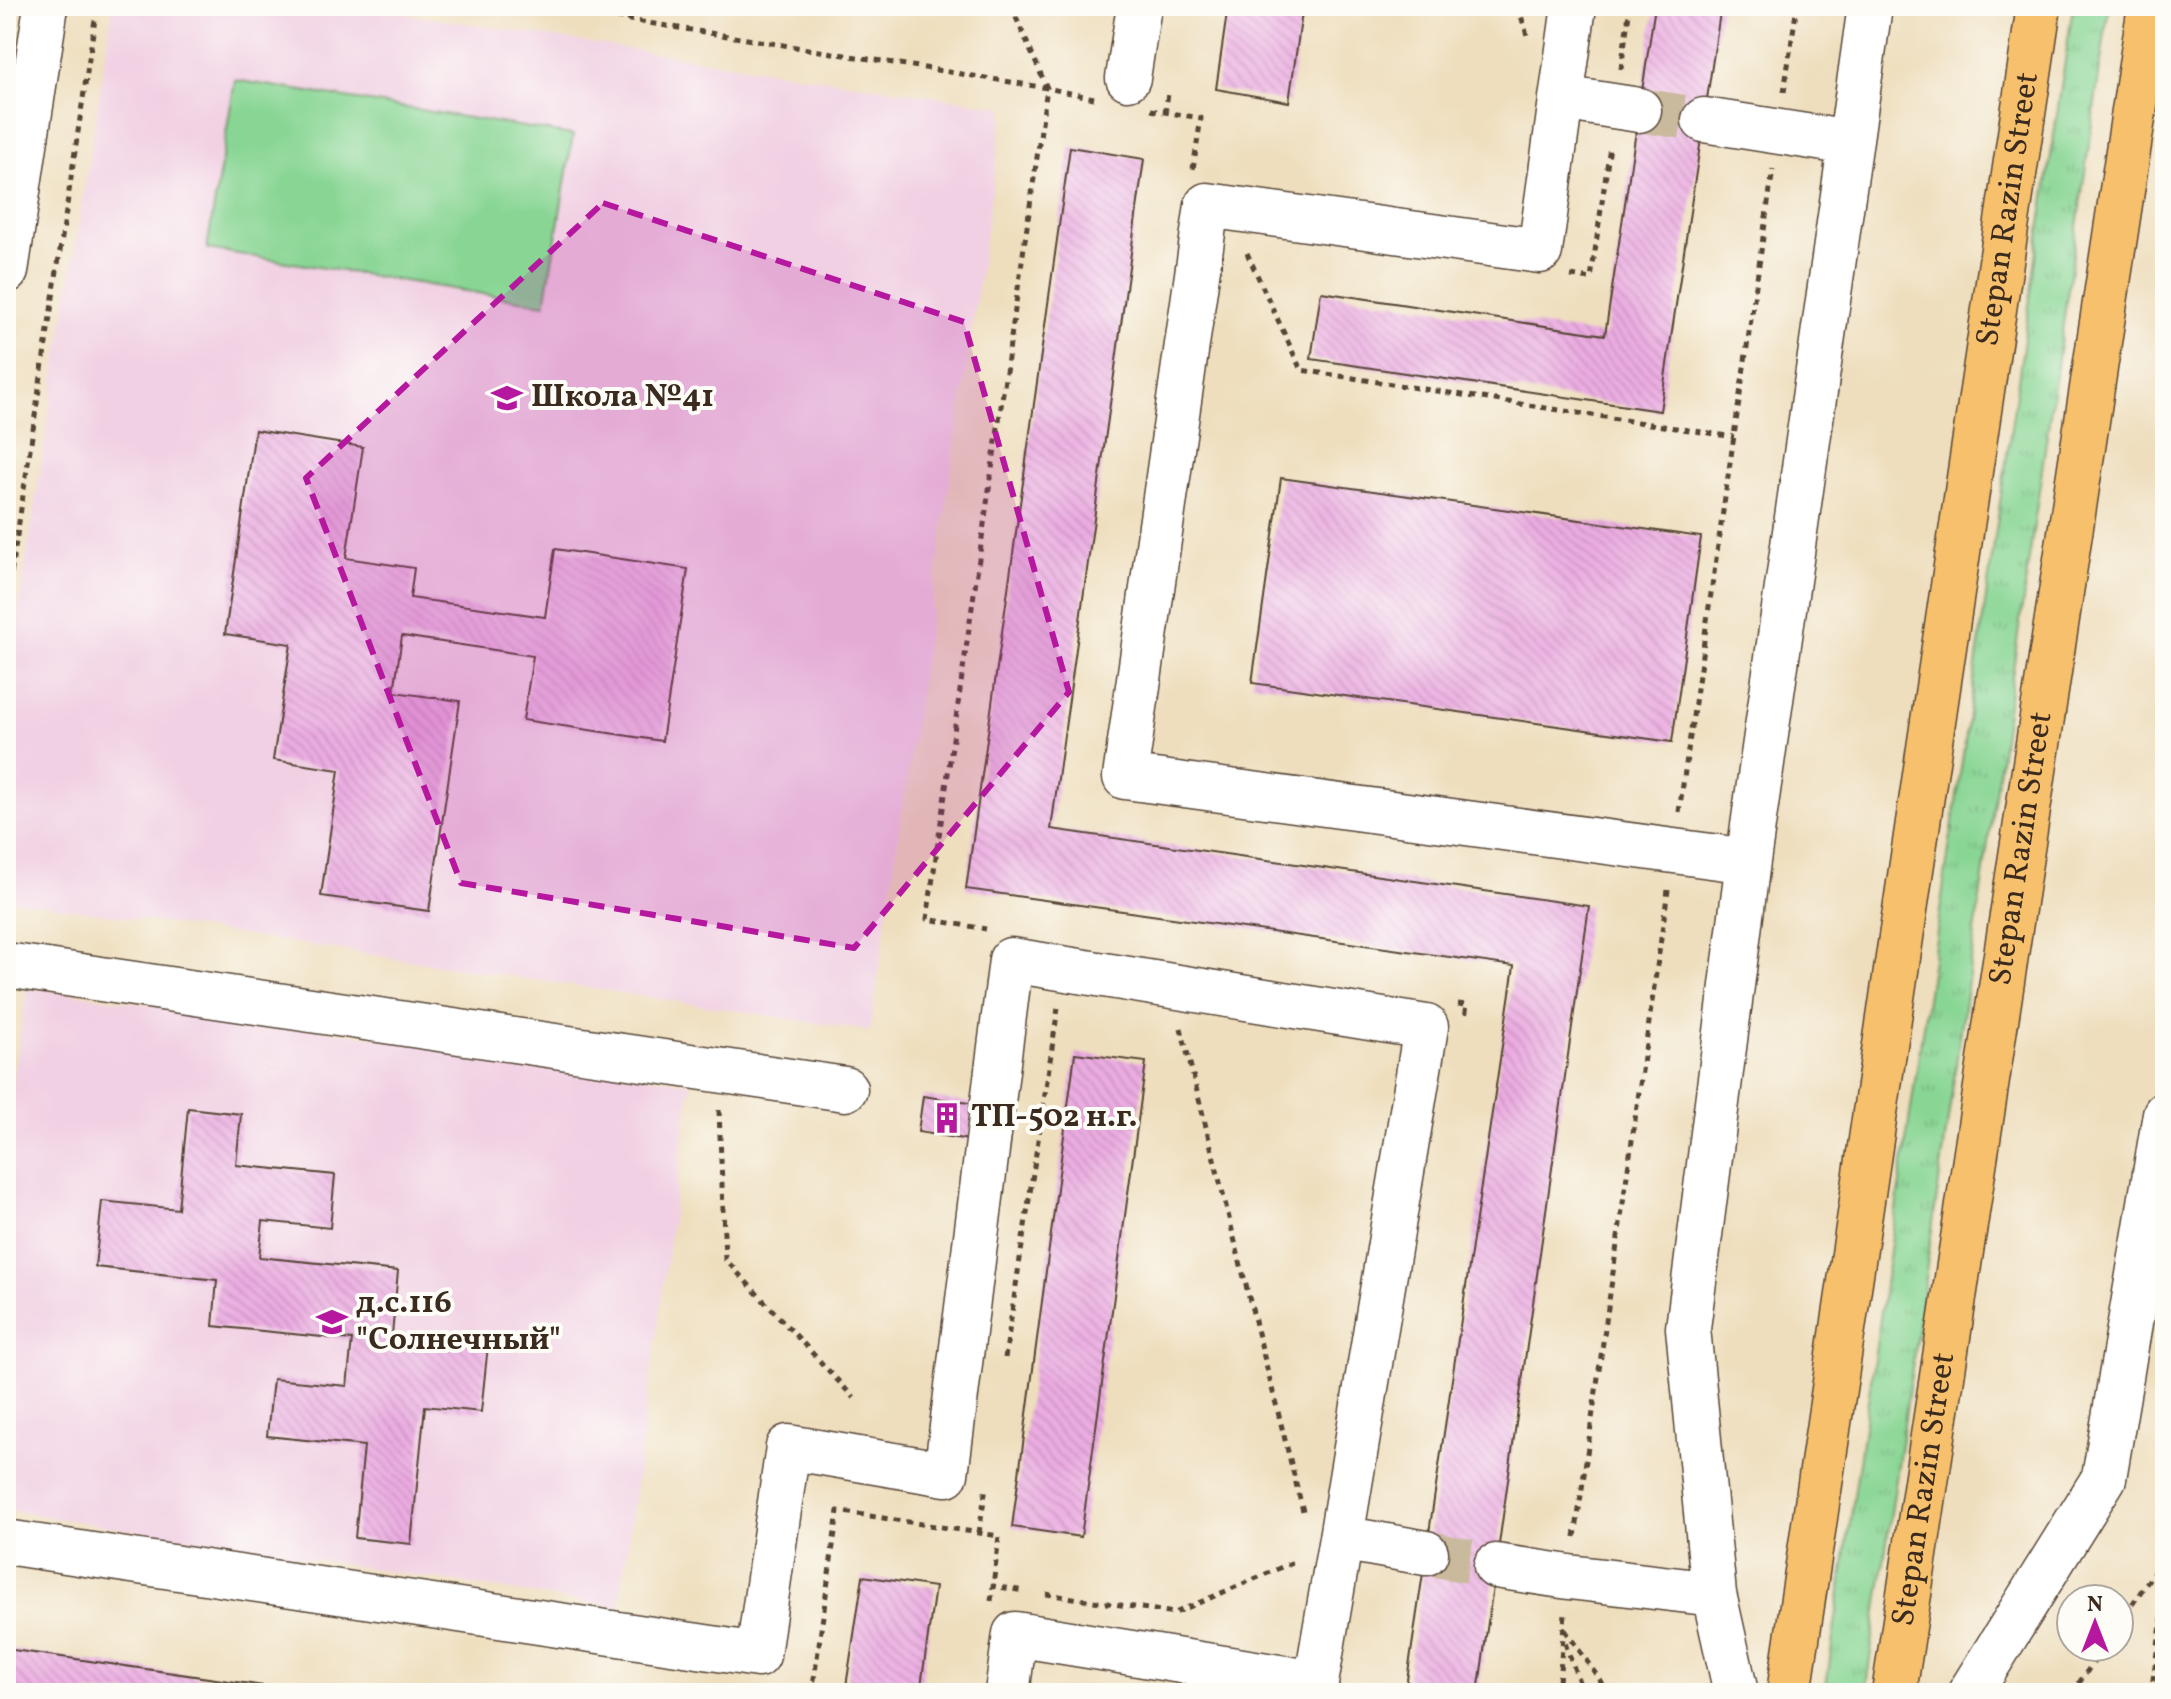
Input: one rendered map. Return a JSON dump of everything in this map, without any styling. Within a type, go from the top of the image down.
[{"type":"main road","name":"Stepan Razin Street","points":[[1789,1693],[2039,6]]},
{"type":"main road","name":"Stepan Razin Street","points":[[1894,1693],[2150,6]]},
{"type":"street","points":[[6,271],[46,6]]},
{"type":"street","points":[[1128,96],[1139,6]]},
{"type":"street","points":[[1574,6],[1540,251],[1207,205],[1125,777],[1748,861]]},
{"type":"street","points":[[1736,1693],[1714,1594],[1688,1328],[1748,861],[1870,6]]},
{"type":"street","points":[[1561,98],[1639,110]]},
{"type":"street","points":[[1704,120],[1850,143]]},
{"type":"street","points":[[6,1542],[758,1655],[788,1447],[946,1474],[1011,960],[1426,1027],[1331,1546],[1316,1683],[1015,1634],[1007,1693]]},
{"type":"street","points":[[6,965],[845,1089]]},
{"type":"street","points":[[1970,1693],[2104,1478],[2165,1114]]},
{"type":"street","points":[[1331,1546],[1426,1553]]},
{"type":"street","points":[[1496,1566],[1714,1594]]},
{"type":"path","points":[[6,608],[97,6]]},
{"type":"path","points":[[1011,6],[1047,88],[1128,96],[1201,118],[1192,179]]},
{"type":"path","points":[[1244,246],[1301,370],[1734,437]]},
{"type":"path","points":[[1005,1361],[1063,969]]},
{"type":"path","points":[[993,1586],[1175,1613],[1331,1546],[1170,986]]},
{"type":"path","points":[[719,1109],[725,1259],[854,1398]]},
{"type":"path","points":[[979,1533],[986,1486]]},
{"type":"path","points":[[812,1693],[838,1511],[999,1536],[991,1601]]},
{"type":"path","points":[[2135,1600],[2165,1556]]},
{"type":"path","points":[[2151,1693],[2165,1598]]},
{"type":"path","points":[[1564,1629],[1609,1693]]},
{"type":"path","points":[[1563,1638],[1583,1693]]},
{"type":"path","points":[[2072,1693],[2093,1663]]},
{"type":"highlighted area","points":[[603,203],[964,322],[1069,692],[854,948],[461,883],[306,478]]},
{"type":"shaded area","name":"Школа №41","points":[[113,6],[353,6],[1004,107],[870,1031],[6,899],[6,688]]},
{"type":"shaded area","name":"д.с.116 \"Солнечный\"","points":[[27,987],[691,1083],[619,1608],[6,1510],[6,1133]]},
{"type":"green space","points":[[2073,6],[2109,6],[1865,1693],[1825,1693]]},
{"type":"green space","points":[[235,80],[573,135],[545,304],[207,249]]},
{"type":"building","points":[[1228,6],[1303,6],[1289,102],[1216,89]]},
{"type":"building","points":[[1655,6],[1721,6],[1660,411],[1311,359],[1321,292],[1605,335]]},
{"type":"building","points":[[1070,147],[1144,159],[1051,829],[1589,906],[1478,1693],[1405,1693],[1514,966],[966,889]]},
{"type":"building","points":[[255,430],[363,447],[346,558],[414,568],[410,598],[545,617],[555,549],[688,569],[662,741],[523,720],[533,656],[402,636],[394,692],[460,701],[429,911],[321,896],[339,770],[273,760],[291,644],[225,634]]},
{"type":"building","points":[[1281,478],[1701,537],[1672,742],[1252,683]]},
{"type":"building","points":[[1075,1053],[1146,1062],[1081,1537],[1012,1527]]},
{"type":"building","name":"ТП-502 н.г.","points":[[923,1096],[976,1104],[970,1140],[918,1132]]},
{"type":"building","points":[[188,1108],[241,1114],[236,1165],[335,1175],[330,1228],[263,1221],[259,1257],[398,1271],[392,1335],[488,1345],[481,1412],[425,1406],[411,1544],[355,1538],[364,1446],[267,1436],[273,1379],[347,1386],[352,1340],[213,1326],[217,1280],[95,1267],[102,1201],[178,1209]]},
{"type":"building","points":[[863,1576],[935,1587],[920,1693],[845,1693]]},
{"type":"building","points":[[6,1649],[299,1691],[299,1693],[6,1693]]},
{"type":"tunnel","points":[[1639,110],[1704,120]]},
{"type":"tunnel","points":[[1426,1553],[1496,1566]]},
{"type":"place","name":"Школа №41","points":[[507,398]]},
{"type":"place","name":"ТП-502 н.г.","points":[[947,1118]]},
{"type":"place","name":"д.с.116 \"Солнечный\"","points":[[332,1322]]}]
